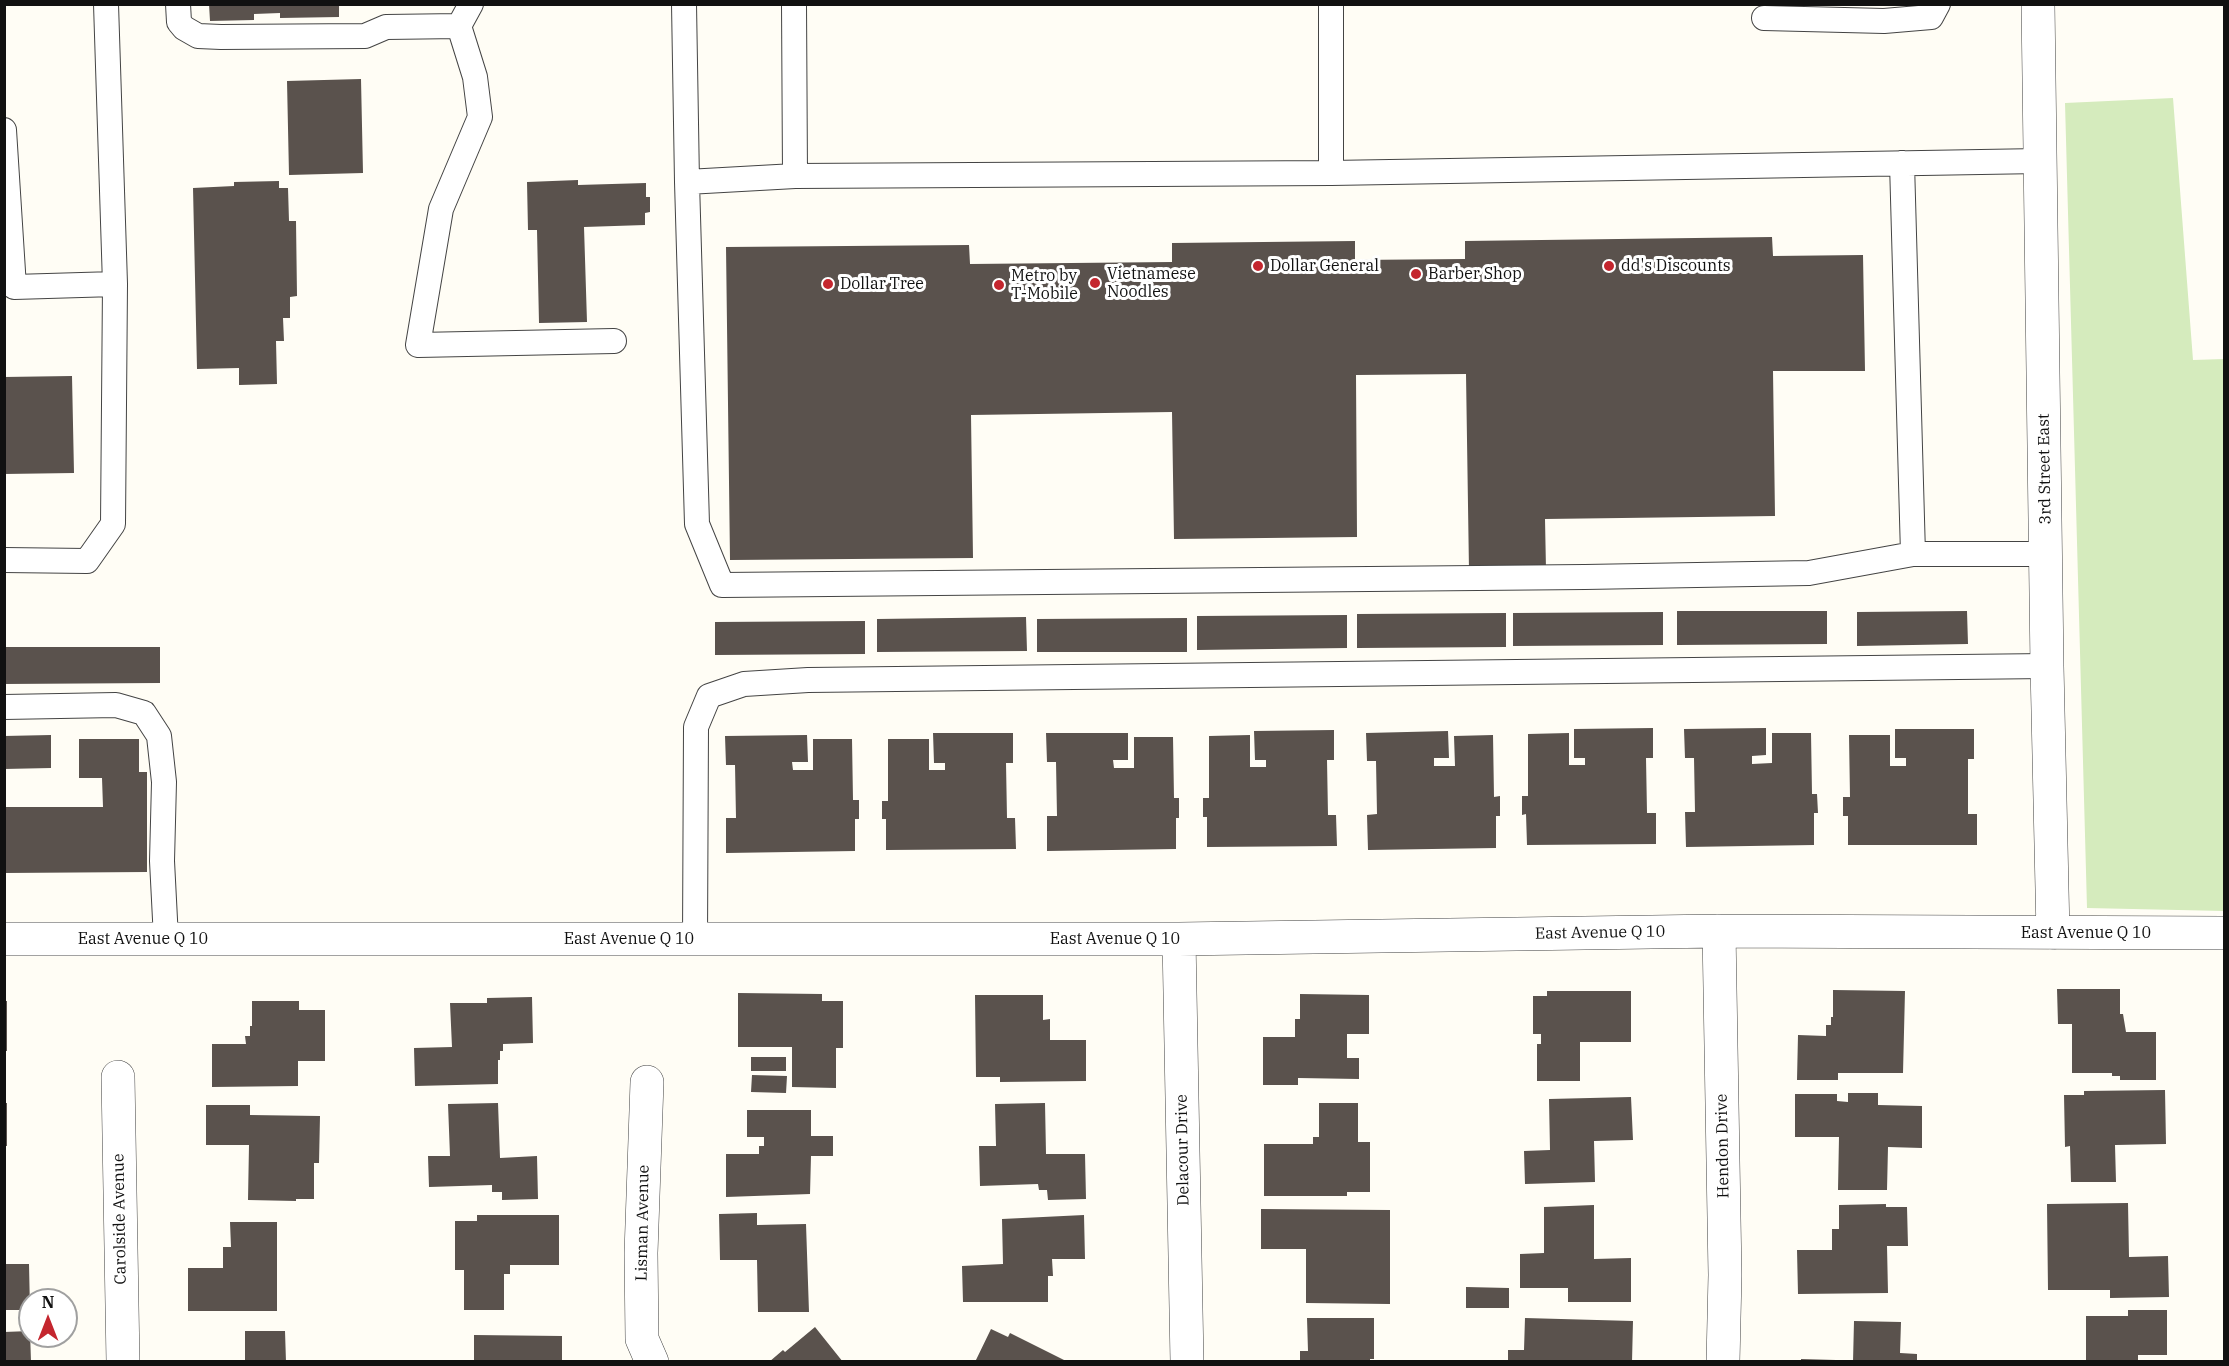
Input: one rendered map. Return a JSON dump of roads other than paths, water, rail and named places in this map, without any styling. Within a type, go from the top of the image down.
[{"type":"street","name":"3rd Street East","points":[[2038,4],[2053,933]]},
{"type":"street","name":"East Avenue Q 10","points":[[4,939],[1179,939],[1719,931],[2224,933]]},
{"type":"street","name":"Hendon Drive","points":[[1719,931],[1725,1275],[1723,1362]]},
{"type":"street","name":"Delacour Drive","points":[[1179,939],[1186,1362]]},
{"type":"street","name":"Carolside Avenue","points":[[118,1077],[123,1362]]},
{"type":"street","name":"Lisman Avenue","points":[[647,1082],[641,1252],[642,1339],[652,1362]]},
{"type":"lane","points":[[4,560],[87,561],[113,524],[115,284],[106,4]]},
{"type":"lane","points":[[178,4],[179,22],[198,36],[365,36],[386,27],[459,26]]},
{"type":"lane","points":[[471,4],[459,26],[475,77],[480,117],[441,209],[418,345],[615,341]]},
{"type":"lane","points":[[684,4],[697,524],[722,585],[1585,578],[1809,573],[1913,554],[2046,554]]},
{"type":"lane","points":[[794,4],[795,176]]},
{"type":"lane","points":[[1331,4],[1331,173]]},
{"type":"lane","points":[[1764,18],[1896,20],[1931,17],[1938,4]]},
{"type":"lane","points":[[4,130],[14,287],[115,284]]},
{"type":"lane","points":[[687,182],[795,176],[1331,173],[2040,161]]},
{"type":"lane","points":[[1902,163],[1913,554]]},
{"type":"lane","points":[[695,939],[696,727],[709,696],[744,684],[808,680],[2047,666]]},
{"type":"lane","points":[[4,707],[116,705],[144,713],[159,736],[164,782],[162,861],[166,939]]},
{"type":"place","name":"Dollar General","points":[[1258,266]]},
{"type":"place","name":"dd's Discounts","points":[[1609,266]]},
{"type":"place","name":"Barber Shop","points":[[1416,274]]},
{"type":"place","name":"Vietnamese Noodles","points":[[1095,283]]},
{"type":"place","name":"Dollar Tree","points":[[828,284]]},
{"type":"place","name":"Metro by T-Mobile","points":[[999,285]]}]
